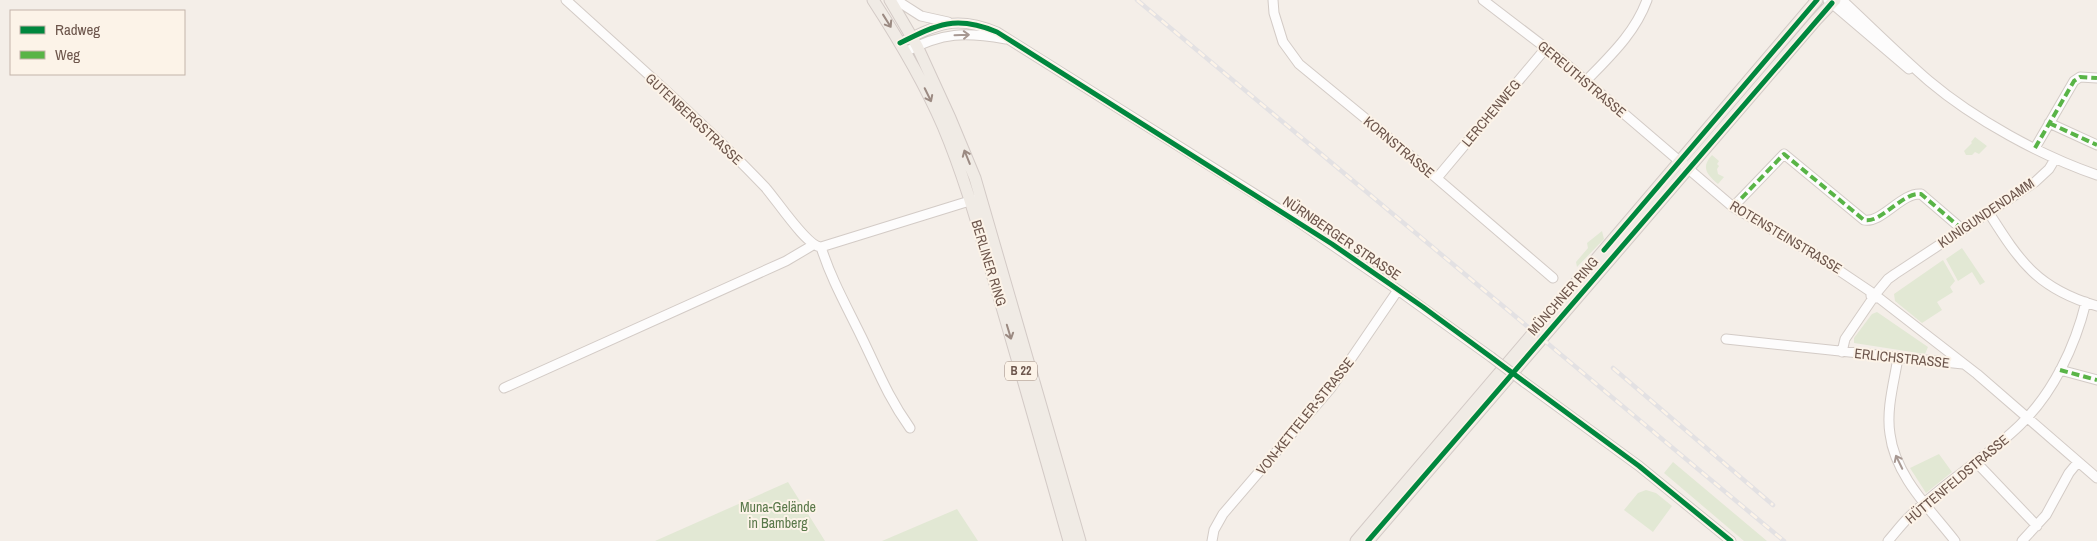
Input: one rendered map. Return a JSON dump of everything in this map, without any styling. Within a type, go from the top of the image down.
[{"type":"main road","name":"BERLINER RING","points":[[873,0],[903,47],[942,125],[976,200],[1080,541]]},
{"type":"main road","name":"BERLINER RING","points":[[890,0],[914,42],[967,156],[976,200],[1069,541]]},
{"type":"main road","name":"MÜNCHNER RING","points":[[1368,541],[1683,165],[1817,0]]},
{"type":"main road","name":"MÜNCHNER RING","points":[[1356,541],[1683,165],[1834,1]]},
{"type":"street","name":"GUTENBERGSTRASSE","points":[[566,0],[744,166],[783,208],[804,236],[817,246],[885,389],[910,428]]},
{"type":"street","points":[[896,0],[921,16],[948,22]]},
{"type":"street","name":"KORNSTRASSE","points":[[1273,0],[1279,33],[1293,58],[1553,278]]},
{"type":"street","name":"GEREUTHSTRASSE","points":[[1483,0],[1546,48],[1683,165]]},
{"type":"street","points":[[1586,81],[1626,39],[1640,19],[1647,0]]},
{"type":"street","points":[[1834,1],[1906,67],[1965,107],[2055,159],[2097,175]]},
{"type":"street","name":"NÜRNBERGER STRASSE","points":[[914,42],[948,22],[985,26],[1008,39],[1290,216],[1398,290],[1639,466],[1731,541]]},
{"type":"street","name":"NÜRNBERGER STRASSE","points":[[914,42],[962,34],[1008,39]]},
{"type":"street","points":[[903,47],[914,42]]},
{"type":"street","name":"LERCHENWEG","points":[[1437,178],[1546,48]]},
{"type":"street","points":[[2035,148],[2074,81],[2080,77],[2097,78]]},
{"type":"street","points":[[2049,123],[2097,145]]},
{"type":"street","points":[[1733,206],[1784,154],[1864,220],[1873,219],[1910,196],[1921,194],[1963,230]]},
{"type":"street","name":"KUNIGUNDENDAMM","points":[[1842,352],[1845,339],[1888,279],[2035,182],[2049,169],[2055,159]]},
{"type":"street","name":"ROTENSTEINSTRASSE","points":[[1683,165],[1733,206],[1816,255],[1875,295],[1963,364]]},
{"type":"street","points":[[504,388],[817,246],[976,200]]},
{"type":"street","points":[[1989,213],[2015,253],[2037,277],[2067,295],[2097,306]]},
{"type":"street","name":"VON-KETTELER-STRASSE","points":[[1212,541],[1214,530],[1223,514],[1331,388],[1398,290]]},
{"type":"street","name":"HÜTTENFELDSTRASSE","points":[[1888,541],[1908,518],[2026,418],[2044,396],[2060,370],[2079,327],[2086,302]]},
{"type":"street","name":"ERLICHSTRASSE","points":[[1726,339],[1963,364],[2002,394],[2026,418],[2097,478]]},
{"type":"street","points":[[1898,358],[1890,412],[1889,434],[1896,458],[1912,487],[1955,541]]},
{"type":"street","points":[[2060,370],[2097,380]]},
{"type":"street","points":[[1976,462],[2037,526]]},
{"type":"street","points":[[2022,541],[2046,515],[2069,473],[2078,462]]},
{"type":"green space","points":[[1975,137],[1987,146],[1979,154],[1975,152],[1972,155],[1966,155],[1964,151]]},
{"type":"green space","points":[[1712,155],[1719,161],[1717,164],[1719,166],[1717,169],[1718,174],[1724,177],[1718,184],[1710,177],[1706,170],[1707,163]]},
{"type":"green space","points":[[1602,231],[1604,239],[1577,267],[1576,262],[1588,248],[1587,243]]},
{"type":"green space","points":[[1962,248],[1985,282],[1980,285],[1972,272],[1958,281],[1946,259]]},
{"type":"green space","points":[[1943,260],[1955,281],[1950,287],[1953,292],[1937,302],[1942,310],[1922,323],[1895,301],[1894,294]]},
{"type":"green space","points":[[1877,312],[1928,347],[1925,354],[1854,343],[1854,338],[1872,314]]},
{"type":"green space","points":[[1939,454],[1952,472],[1926,493],[1910,468]]},
{"type":"green space","points":[[1673,462],[1767,541],[1744,541],[1664,473]]},
{"type":"green space","name":"Muna-Gelände in Bamberg","points":[[788,482],[825,541],[655,541]]},
{"type":"green space","points":[[1646,490],[1656,493],[1672,506],[1653,532],[1624,510],[1638,493]]},
{"type":"green space","points":[[957,509],[978,541],[882,541]]},
{"type":"railway","points":[[1137,0],[1784,541]]},
{"type":"railway","points":[[1613,368],[1773,505]]},
{"type":"marked path","points":[[2035,148],[2074,81],[2080,77],[2097,78]]},
{"type":"marked path","points":[[2049,123],[2097,145]]},
{"type":"marked path","points":[[1733,207],[1784,154],[1864,220],[1871,220],[1906,198],[1921,194],[1963,230]]},
{"type":"marked path","points":[[2060,370],[2097,380]]},
{"type":"cycle path","points":[[1604,250],[1817,0]]},
{"type":"cycle path","points":[[1368,541],[1832,3]]},
{"type":"cycle path","points":[[900,43],[925,31],[947,24],[970,24],[997,32],[1332,244],[1423,307],[1639,466],[1731,541]]}]
